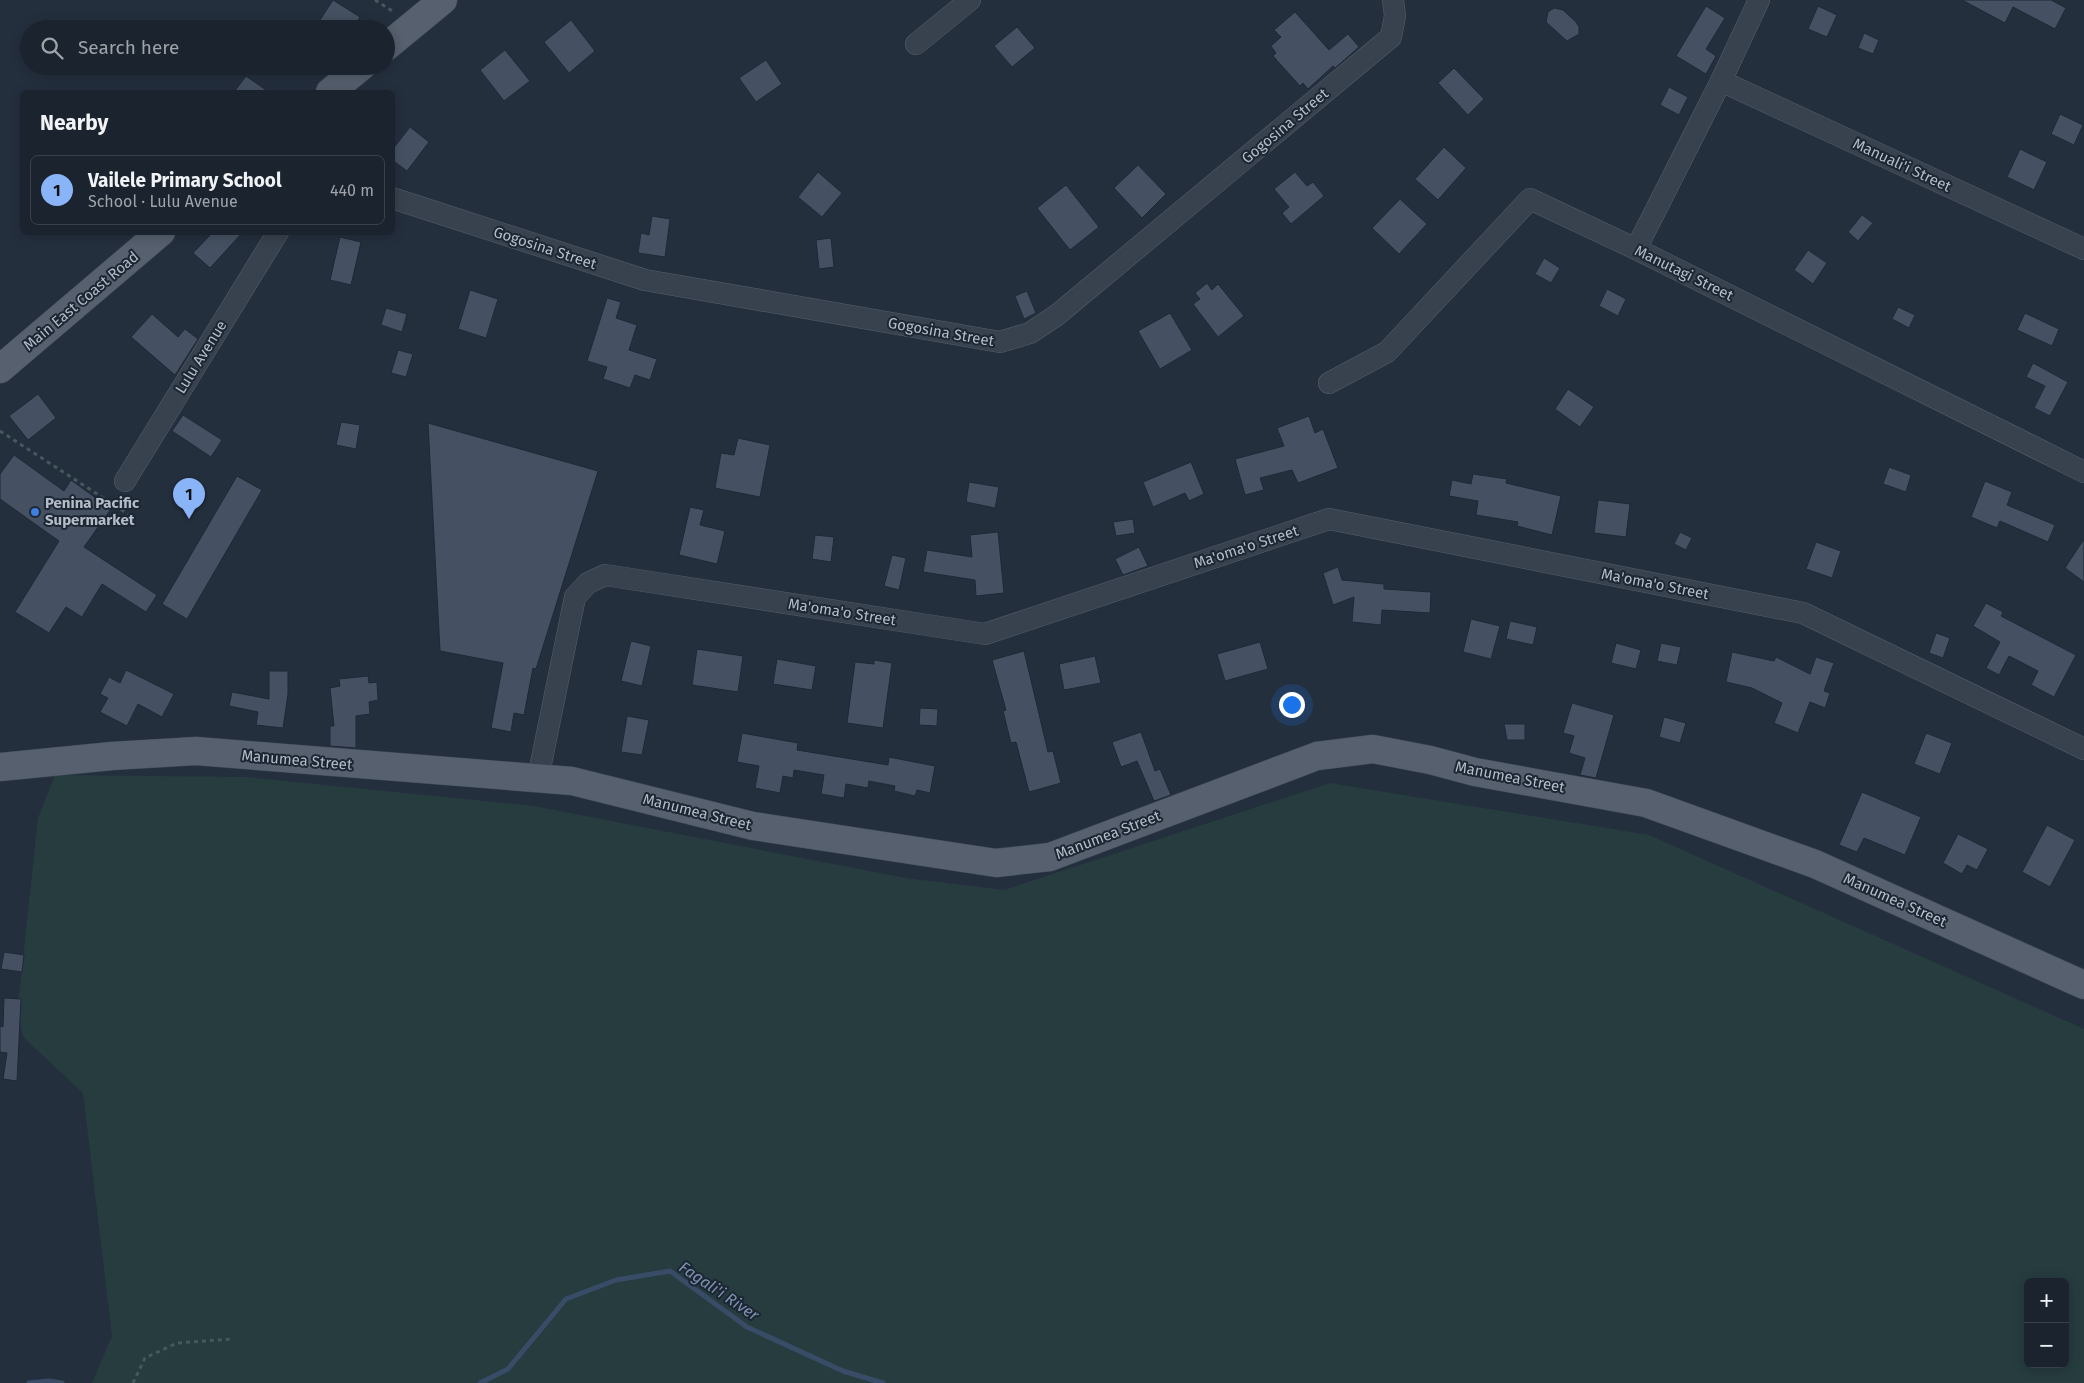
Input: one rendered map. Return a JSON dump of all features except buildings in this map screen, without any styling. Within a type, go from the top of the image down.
[{"type":"main road","points":[[395,39],[443,0]]},
{"type":"main road","points":[[332,90],[351,75]]},
{"type":"main road","name":"Main East Coast Road","points":[[0,369],[157,235]]},
{"type":"main road","name":"Manumea Street","points":[[0,766],[196,751],[572,781],[753,826],[996,863],[1050,857],[1317,756],[1373,750],[1430,760],[1475,772],[1646,803],[1815,864],[2084,985]]},
{"type":"street","points":[[916,44],[970,0]]},
{"type":"street","name":"Gogosina Street","points":[[395,199],[645,280],[1000,342],[1030,333],[1057,315],[1391,37],[1395,16],[1393,0]]},
{"type":"street","points":[[1636,249],[1721,81],[1759,0]]},
{"type":"street","name":"Manuali'i Street","points":[[1721,81],[2084,249]]},
{"type":"street","name":"Manutagi Street","points":[[1329,383],[1387,352],[1530,199],[1636,249],[2084,472]]},
{"type":"street","name":"Lulu Avenue","points":[[125,481],[276,235]]},
{"type":"street","name":"Ma'oma'o Street","points":[[538,778],[575,596],[588,583],[605,575],[985,634],[1329,519],[1803,613],[2084,749]]},
{"type":"path","points":[[0,431],[128,514]]},
{"type":"path","points":[[133,1383],[145,1358],[177,1343],[232,1339]]},
{"type":"green space","points":[[55,775],[247,777],[534,806],[906,878],[1004,890],[1330,783],[1649,835],[2084,1029],[2084,1383],[92,1383],[112,1336],[83,1093],[24,1038],[17,1015],[38,818]]},
{"type":"waterway","name":"Fagali'i River","points":[[480,1383],[508,1369],[566,1299],[616,1280],[670,1271],[747,1327],[843,1371],[883,1383]]},
{"type":"waterway","name":"Fagali'i River","points":[[29,1383],[49,1381],[62,1383]]},
{"type":"place","name":"Penina Pacific Supermarket","points":[[35,512]]},
{"type":"place","name":"Vailele Primary School","points":[[189,519]]}]
